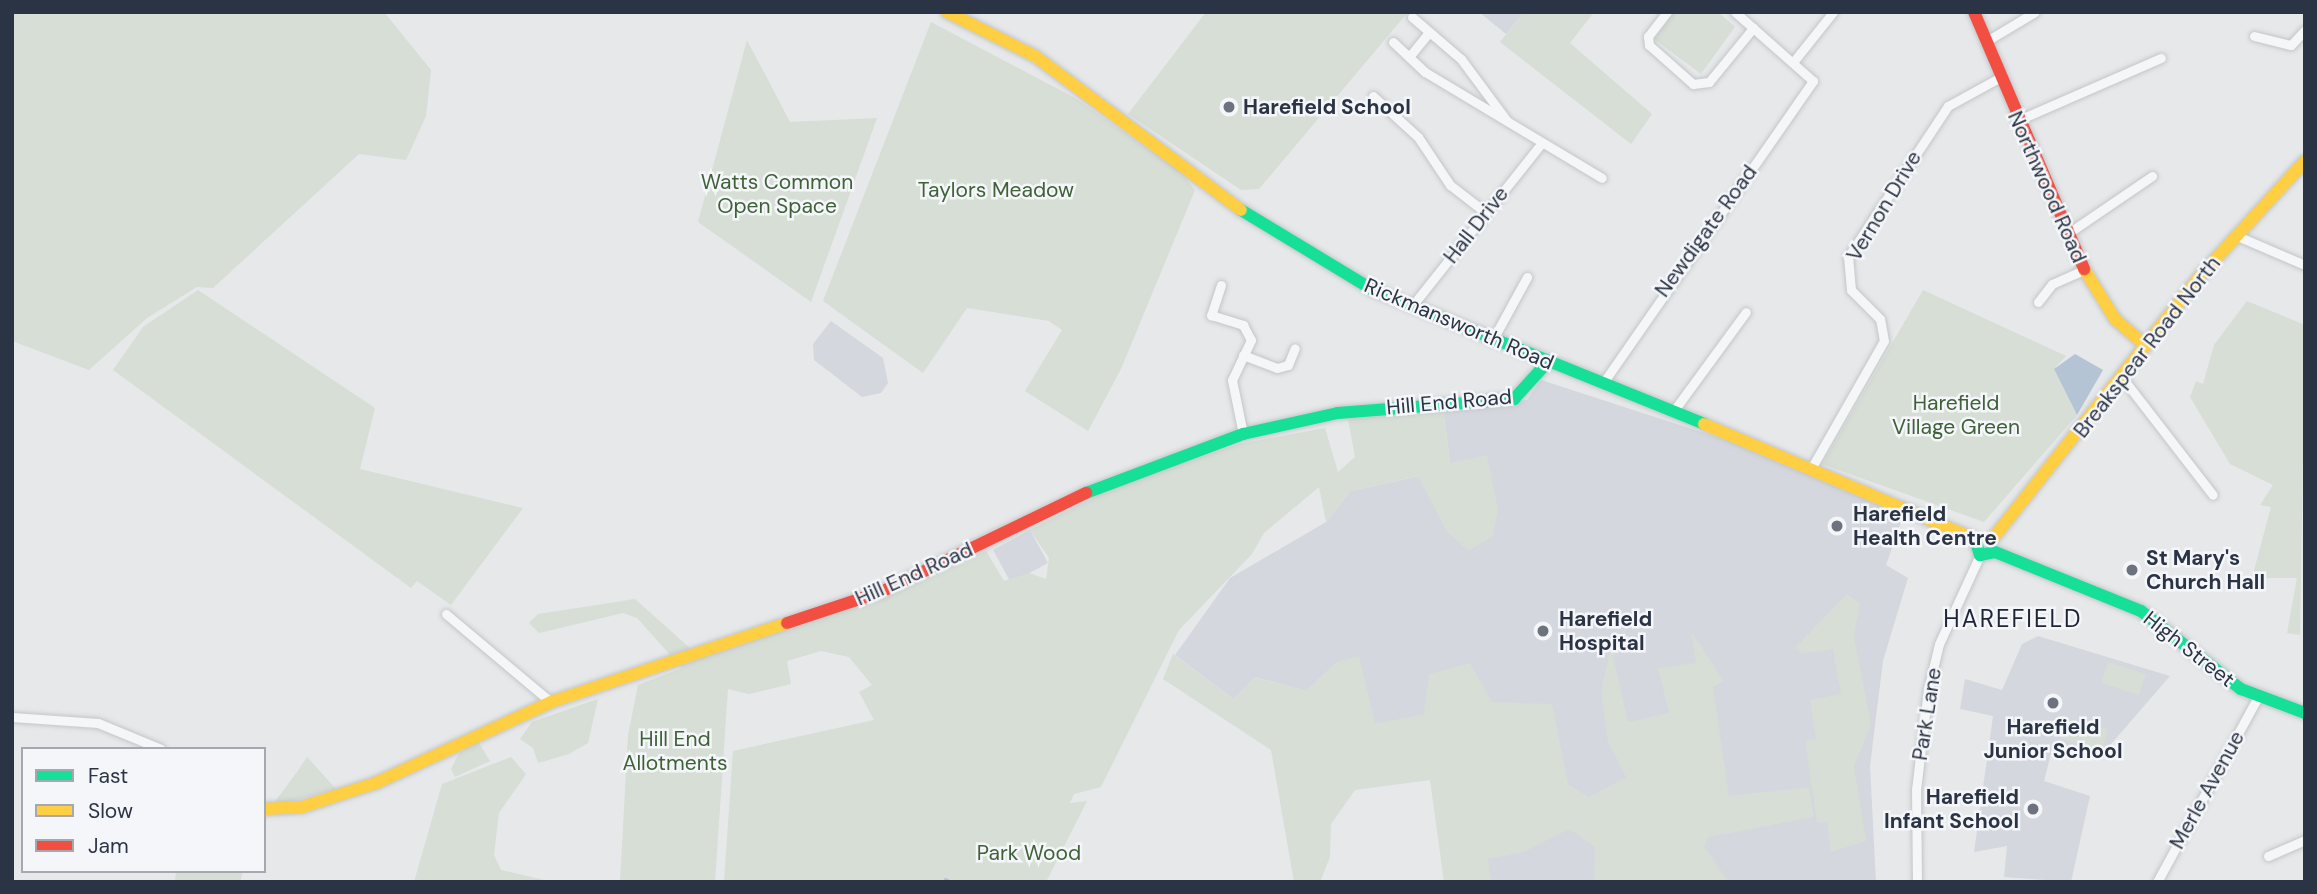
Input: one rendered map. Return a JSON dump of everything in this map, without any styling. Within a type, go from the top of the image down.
[{"type":"street","name":"Rickmansworth Road","points":[[947,12],[1035,56],[1244,212],[1373,290],[1546,364],[1675,410],[1812,467],[1975,540]]},
{"type":"street","points":[[1667,12],[1649,45],[1693,83],[1710,82],[1753,28]]},
{"type":"street","points":[[1735,12],[1794,61],[1833,12]]},
{"type":"street","name":"Northwood Road","points":[[1974,12],[2016,121],[2084,270],[2115,319],[2146,346]]},
{"type":"street","points":[[1985,42],[2035,12]]},
{"type":"street","points":[[1412,17],[1461,59],[1511,125]]},
{"type":"street","points":[[2253,36],[2291,45],[2305,30]]},
{"type":"street","points":[[1409,57],[1429,32]]},
{"type":"street","points":[[1393,41],[1409,57],[1511,125],[1602,178]]},
{"type":"street","points":[[2016,121],[2161,58]]},
{"type":"street","name":"Newdigate Road","points":[[1603,383],[1813,81],[1794,61]]},
{"type":"street","name":"Vernon Drive","points":[[1812,467],[1884,341],[1877,315],[1851,290],[1849,257],[1948,106],[1999,78]]},
{"type":"street","points":[[1373,96],[1418,137],[1450,185],[1485,212]]},
{"type":"street","name":"Hall Drive","points":[[1412,306],[1541,144]]},
{"type":"street","name":"Breakspear Road North","points":[[1994,537],[2124,380],[2146,346],[2236,236],[2305,161]]},
{"type":"street","points":[[2067,234],[2152,176]]},
{"type":"street","points":[[2236,236],[2304,262]]},
{"type":"street","points":[[2038,302],[2052,284],[2084,270]]},
{"type":"street","points":[[1491,342],[1527,277]]},
{"type":"street","points":[[1221,285],[1211,315],[1243,325],[1251,340],[1232,380],[1243,434]]},
{"type":"street","points":[[1675,410],[1746,313]]},
{"type":"street","points":[[1243,355],[1277,368],[1288,365],[1295,348]]},
{"type":"street","name":"Hill End Road","points":[[271,809],[376,783],[551,702],[881,592],[1117,478],[1243,434],[1338,413],[1514,399],[1525,394],[1546,364]]},
{"type":"street","points":[[2124,380],[2213,495]]},
{"type":"street","points":[[1984,534],[1994,537],[1995,552],[1980,555],[1975,540],[1984,534]]},
{"type":"street","name":"High Street","points":[[1995,552],[2141,611],[2258,697],[2305,713]]},
{"type":"street","name":"Park Lane","points":[[1917,882],[1916,790],[1928,690],[1939,645],[1980,555]]},
{"type":"street","points":[[446,614],[551,702]]},
{"type":"street","name":"Merle Avenue","points":[[2157,882],[2258,697]]},
{"type":"street","points":[[12,717],[98,723],[156,747]]},
{"type":"street","points":[[2268,856],[2305,840]]},
{"type":"shaded area","points":[[1479,12],[1524,12],[1506,34]]},
{"type":"shaded area","points":[[831,321],[883,358],[888,383],[881,393],[862,397],[814,360],[813,344]]},
{"type":"shaded area","name":"Harefield Hospital","points":[[1541,380],[1794,462],[1906,508],[1886,565],[1908,578],[1883,661],[1870,766],[1876,882],[1491,882],[1487,859],[1424,715],[1375,724],[1337,662],[1306,691],[1255,677],[1233,699],[1175,655],[1230,578],[1326,522],[1351,491],[1451,469],[1443,410],[1527,400]]},
{"type":"shaded area","points":[[1030,530],[1048,563],[1011,583],[993,550]]},
{"type":"shaded area","points":[[2038,636],[2170,676],[2099,758],[2053,746],[2044,781],[2090,796],[2071,882],[2004,877],[2007,846],[1974,852],[1993,716],[1960,709],[1965,679],[2002,690],[2022,644]]},
{"type":"green space","points":[[12,12],[384,12],[431,70],[426,116],[406,160],[359,154],[213,288],[197,287],[147,318],[89,370],[12,341]]},
{"type":"green space","name":"Harefield School","points":[[1206,12],[1408,12],[1259,189],[1241,190],[1128,114]]},
{"type":"green space","points":[[1524,12],[1594,12],[1570,43],[1652,114],[1631,144],[1500,42]]},
{"type":"green space","points":[[1674,12],[1718,12],[1735,27],[1701,74],[1654,39]]},
{"type":"green space","name":"Taylors Meadow","points":[[931,22],[1075,98],[1181,172],[1195,190],[1121,369],[1088,431],[1025,391],[1062,330],[1049,321],[967,308],[923,373],[823,301]]},
{"type":"green space","name":"Watts Common Open Space","points":[[747,40],[790,122],[877,118],[811,302],[698,222]]},
{"type":"green space","points":[[198,290],[375,408],[360,469],[523,508],[451,605],[417,581],[411,588],[113,370],[143,327]]},
{"type":"green space","name":"Harefield Village Green","points":[[1923,290],[2066,356],[2054,369],[2077,415],[1984,522],[1822,464]]},
{"type":"green space","points":[[2247,301],[2305,325],[2300,635],[2287,633],[2297,578],[2252,578],[2271,507],[2260,505],[2273,485],[2230,464],[2190,397],[2196,381],[2203,384],[2214,345]]},
{"type":"green space","points":[[1443,410],[1450,463],[1487,455],[1498,510],[1493,536],[1469,551],[1447,532],[1418,476],[1351,491],[1326,522],[1319,487],[1264,533],[1252,554],[1179,630],[1101,787],[1074,794],[1070,803],[1087,801],[1046,882],[724,882],[733,751],[874,720],[859,692],[872,685],[849,657],[821,651],[787,661],[791,684],[749,694],[728,689],[715,882],[620,882],[628,735],[638,685],[682,668],[637,618],[623,613],[539,633],[529,623],[538,614],[635,599],[691,649],[868,592],[895,592],[986,551],[1004,581],[1029,573],[1046,579],[1049,558],[1030,530],[1119,485],[1239,444],[1325,428],[1338,472],[1355,457],[1348,419]]},
{"type":"green space","points":[[1847,594],[1860,603],[1854,636],[1871,725],[1854,766],[1866,841],[1831,852],[1827,823],[1817,822],[1805,741],[1816,739],[1810,700],[1841,694],[1833,649],[1802,654],[1795,648]]},
{"type":"green space","points":[[1626,627],[1625,647],[1613,656],[1628,722],[1669,713],[1658,668],[1696,663],[1691,631],[1724,681],[1713,687],[1729,796],[1809,787],[1814,817],[1708,837],[1704,847],[1729,882],[1594,882],[1595,847],[1569,829],[1524,852],[1488,859],[1491,882],[1444,882],[1430,780],[1355,790],[1331,824],[1330,857],[1320,882],[1294,882],[1271,750],[1163,679],[1173,654],[1233,699],[1254,677],[1306,691],[1337,662],[1359,656],[1375,724],[1424,714],[1429,674],[1470,663],[1492,702],[1552,704],[1568,784],[1589,797],[1626,777],[1608,742],[1601,693],[1611,645]]},
{"type":"green space","points":[[2108,662],[2146,674],[2139,695],[2101,683]]},
{"type":"green space","points":[[598,699],[588,743],[569,754],[538,763],[533,748],[520,739],[532,722]]},
{"type":"green space","points":[[2066,719],[2108,729],[2102,750],[2061,739]]},
{"type":"green space","points":[[478,741],[490,761],[455,777],[451,769],[459,753]]},
{"type":"green space","points":[[307,757],[336,789],[271,807],[297,772]]},
{"type":"green space","points":[[511,757],[526,774],[499,813],[494,855],[501,870],[553,882],[414,882],[442,784]]},
{"type":"green space","points":[[176,873],[242,873],[240,882],[175,882]]},
{"type":"water","points":[[2075,354],[2103,370],[2077,415],[2054,369]]},
{"type":"waterway","points":[[945,879],[952,882]]},
{"type":"traffic: fast","points":[[1241,210],[1373,290],[1704,424]]},
{"type":"traffic: fast","points":[[1086,493],[1243,434],[1338,413],[1514,399],[1546,364]]},
{"type":"traffic: fast","points":[[1975,539],[1980,555],[1995,552]]},
{"type":"traffic: fast","points":[[1995,552],[2141,611],[2241,689],[2305,713]]},
{"type":"traffic: slow","points":[[947,12],[1035,56],[1241,210]]},
{"type":"traffic: slow","points":[[1994,537],[2200,276],[2305,161]]},
{"type":"traffic: slow","points":[[2084,269],[2115,319],[2146,346]]},
{"type":"traffic: slow","points":[[1704,424],[1975,539]]},
{"type":"traffic: slow","points":[[266,809],[302,807],[376,783],[551,702],[787,623]]},
{"type":"traffic: jam","points":[[1974,12],[2084,269]]},
{"type":"traffic: jam","points":[[787,623],[881,592],[1086,493]]},
{"type":"place","name":"Harefield School","points":[[1229,107]]},
{"type":"place","name":"Harefield Health Centre","points":[[1837,526]]},
{"type":"place","name":"St Mary's Church Hall","points":[[2132,570]]},
{"type":"place","name":"Harefield Hospital","points":[[1543,631]]},
{"type":"place","name":"Harefield Junior School","points":[[2053,703]]},
{"type":"place","name":"Harefield Infant School","points":[[2033,809]]},
{"type":"district","name":"HAREFIELD","points":[[2013,619]]},
{"type":"park label","name":"Hill End Allotments","points":[[675,751]]},
{"type":"park label","name":"Park Wood","points":[[1029,853]]}]
